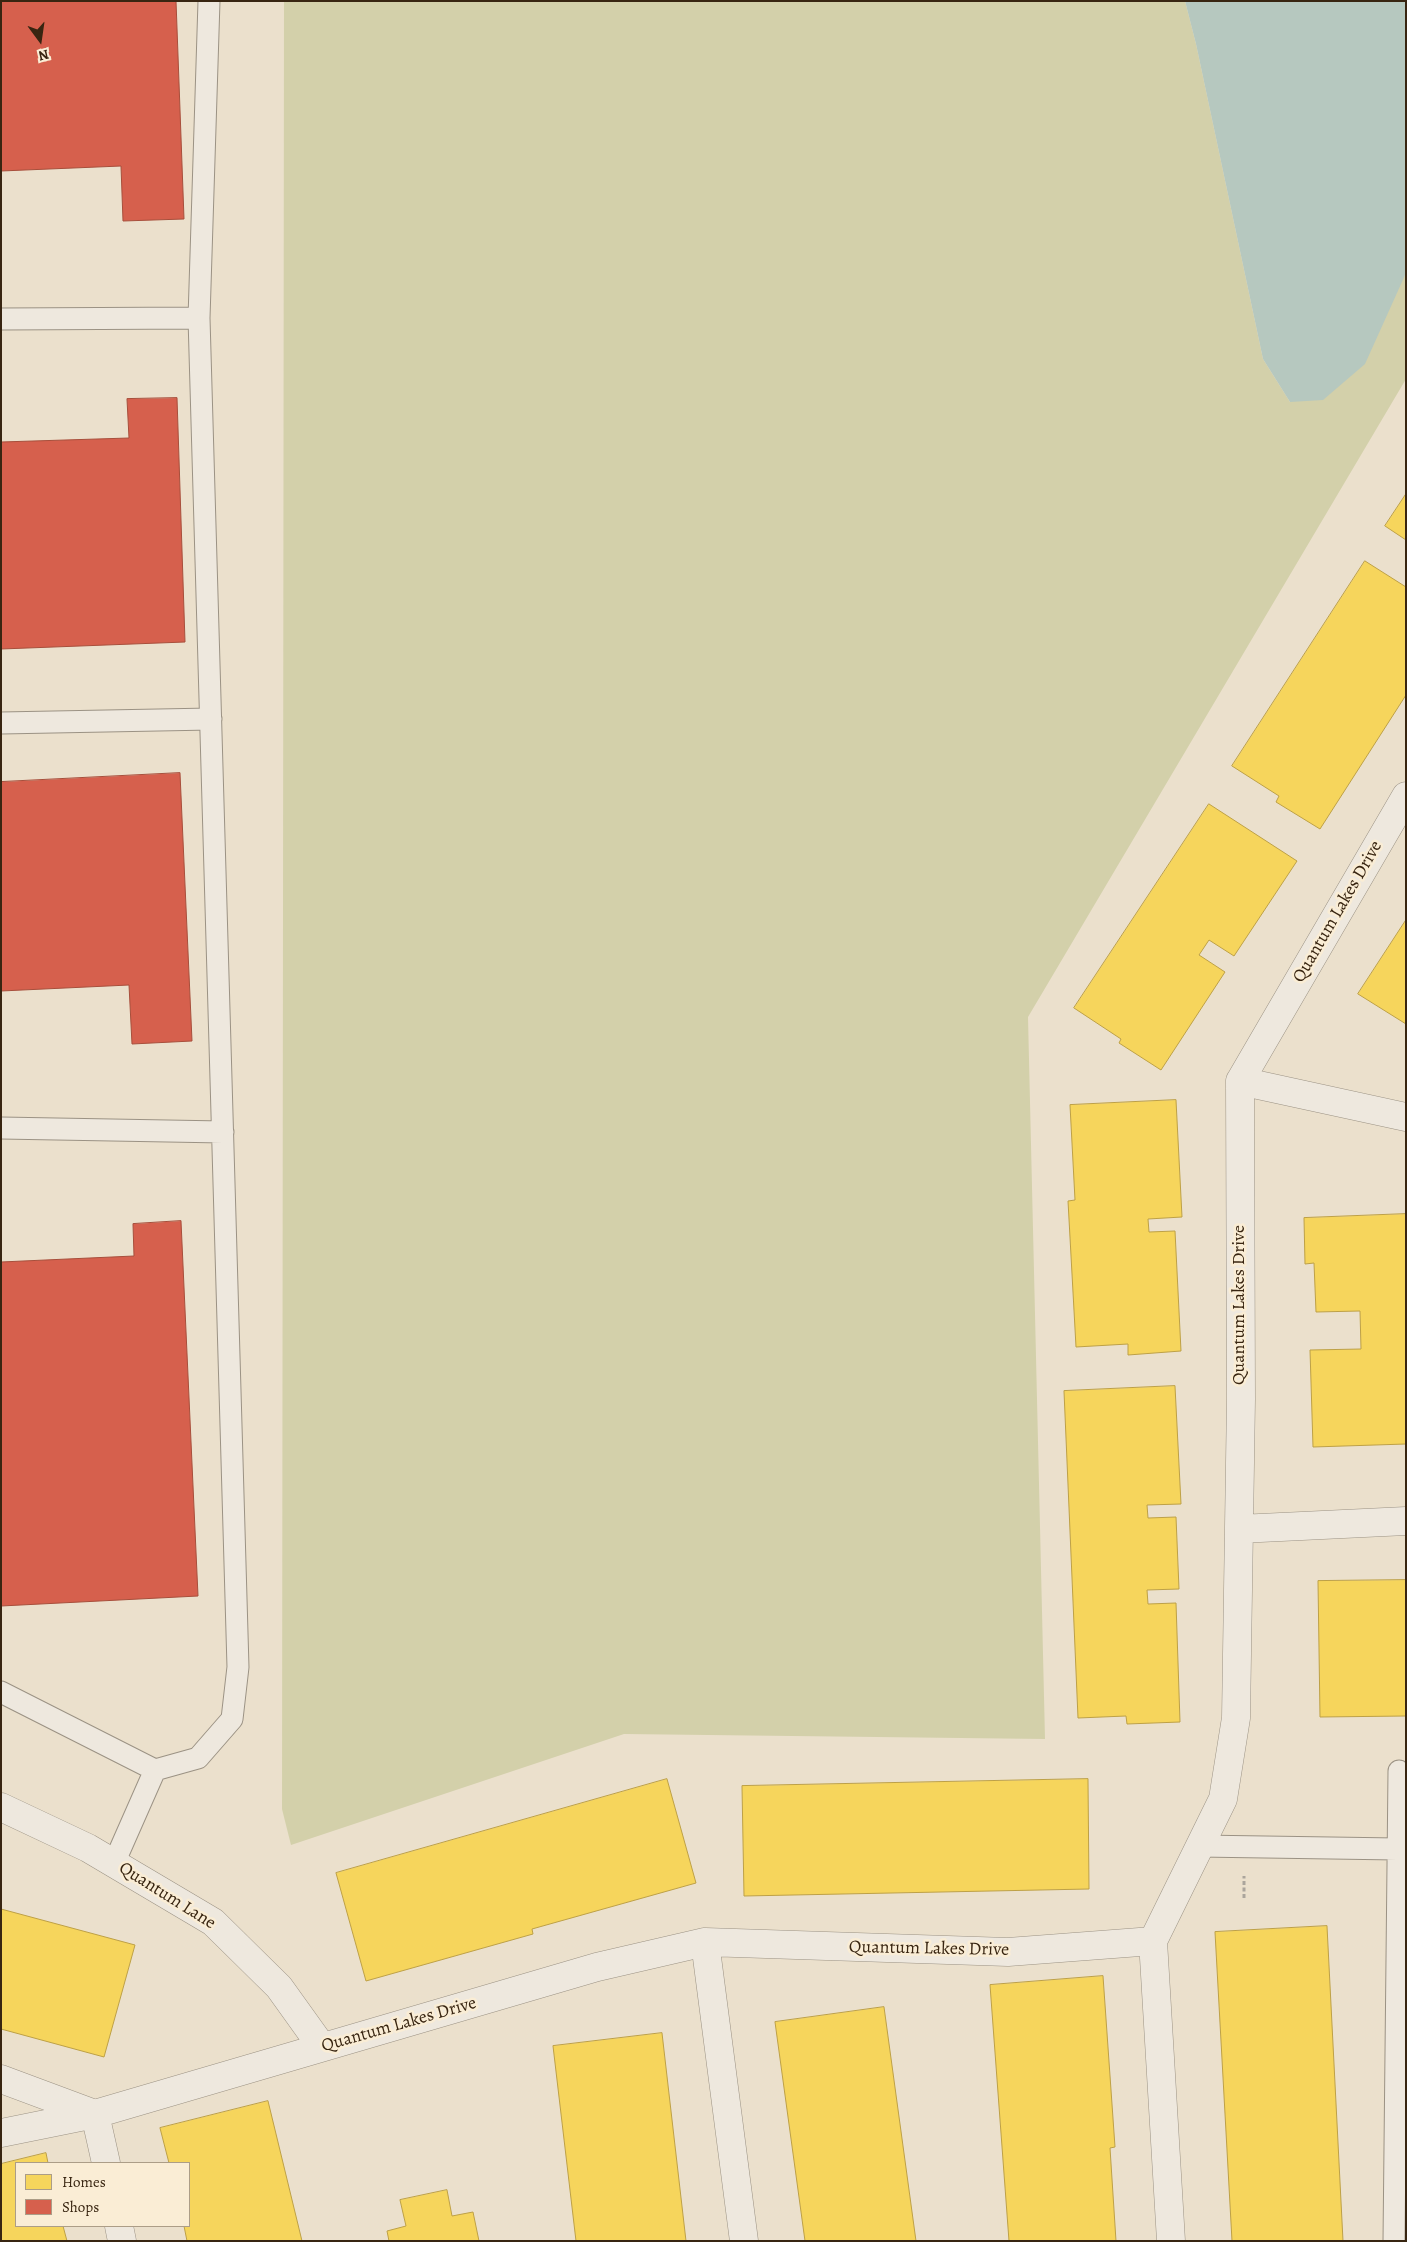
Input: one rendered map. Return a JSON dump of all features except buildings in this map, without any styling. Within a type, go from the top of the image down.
[{"type":"street","name":"Quantum Lakes Drive","points":[[1171,2241],[1152,1941],[1223,1799],[1236,1718],[1239,1529],[1240,1081],[1406,796]]},
{"type":"street","points":[[1240,1081],[1406,1116]]},
{"type":"street","points":[[1239,1529],[1406,1521]]},
{"type":"street","name":"Quantum Lane","points":[[1,1807],[88,1848],[213,1922],[279,1987],[322,2047]]},
{"type":"street","name":"Quantum Lakes Drive","points":[[1,2133],[95,2114],[597,1968],[705,1942],[1008,1952],[1152,1941]]},
{"type":"street","points":[[705,1942],[744,2241]]},
{"type":"street","points":[[1,2079],[95,2114],[106,2162]]},
{"type":"street","points":[[119,2227],[122,2241]]},
{"type":"lane","points":[[1,1692],[155,1770],[198,1758],[232,1719],[238,1667],[199,318],[208,1]]},
{"type":"lane","points":[[1,320],[199,318]]},
{"type":"lane","points":[[1,723],[211,719]]},
{"type":"lane","points":[[1,1128],[222,1132]]},
{"type":"lane","points":[[114,1863],[155,1770]]},
{"type":"lane","points":[[1394,2241],[1398,1771]]},
{"type":"lane","points":[[1199,1846],[1398,1849]]},
{"type":"path","points":[[1244,1869],[1244,1898]]},
{"type":"shaded area","points":[[284,1],[1185,1],[1196,44],[1263,359],[1290,402],[1399,285],[1406,273],[1406,379],[1028,1017],[1045,1739],[624,1734],[291,1845],[282,1809]]},
{"type":"shaded area","points":[[1185,1],[1406,1],[1406,273],[1365,364],[1323,400],[1290,402],[1263,359],[1196,44]]}]
